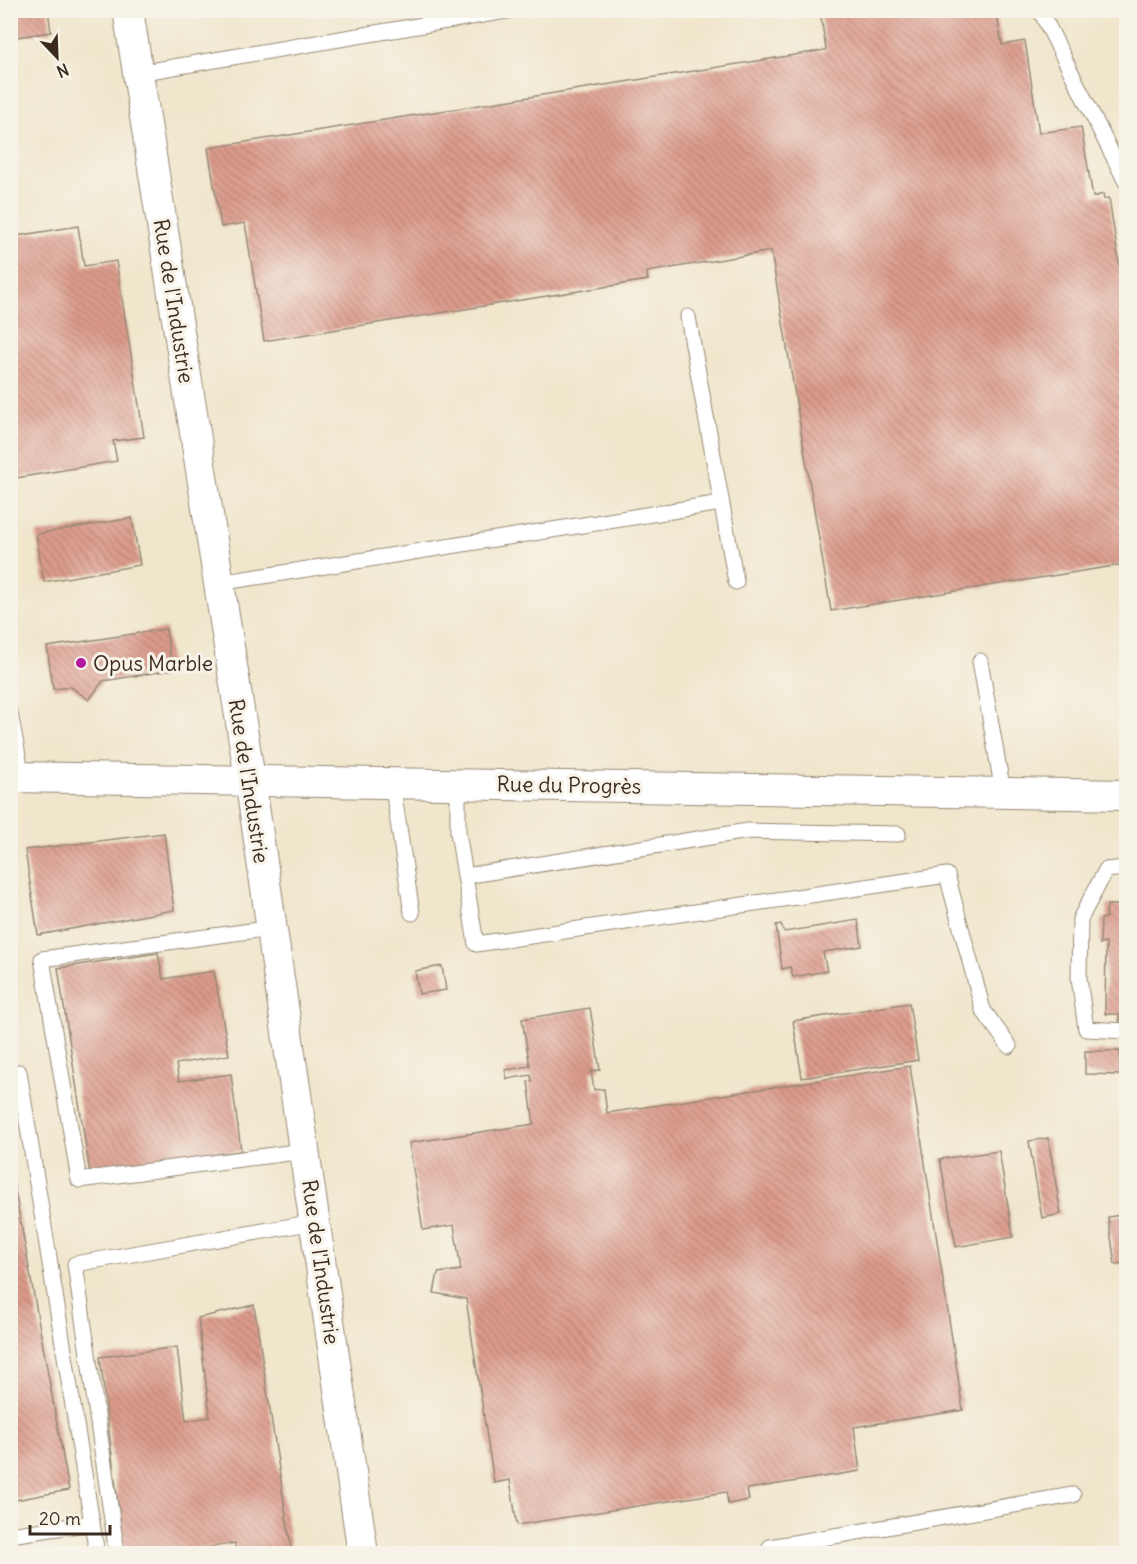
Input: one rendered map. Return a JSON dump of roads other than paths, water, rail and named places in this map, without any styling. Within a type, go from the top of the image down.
[{"type":"street","name":"Rue de l'Industrie","points":[[128,10],[250,780],[363,1554]]},
{"type":"street","name":"Rue du Progrès","points":[[16,777],[1126,795]]},
{"type":"lane","points":[[138,73],[512,10]]},
{"type":"lane","points":[[1040,10],[1126,182]]},
{"type":"lane","points":[[688,317],[736,582]]},
{"type":"lane","points":[[219,583],[721,503]]},
{"type":"lane","points":[[980,661],[1003,792]]},
{"type":"lane","points":[[10,713],[16,777]]},
{"type":"lane","points":[[392,782],[412,913]]},
{"type":"lane","points":[[459,783],[458,832],[476,944],[947,875],[983,1010],[1009,1046]]},
{"type":"lane","points":[[465,876],[748,831],[898,834]]},
{"type":"lane","points":[[1126,868],[1106,870],[1080,919],[1079,978],[1086,1029],[1126,1031]]},
{"type":"lane","points":[[272,928],[42,959],[79,1180],[304,1151]]},
{"type":"lane","points":[[19,1072],[97,1554]]},
{"type":"lane","points":[[117,1554],[75,1264],[315,1222]]},
{"type":"lane","points":[[771,1554],[770,1547],[1073,1495]]},
{"type":"lane","points":[[10,1535],[92,1524]]},
{"type":"place","name":"Opus Marble","points":[[81,663]]}]
